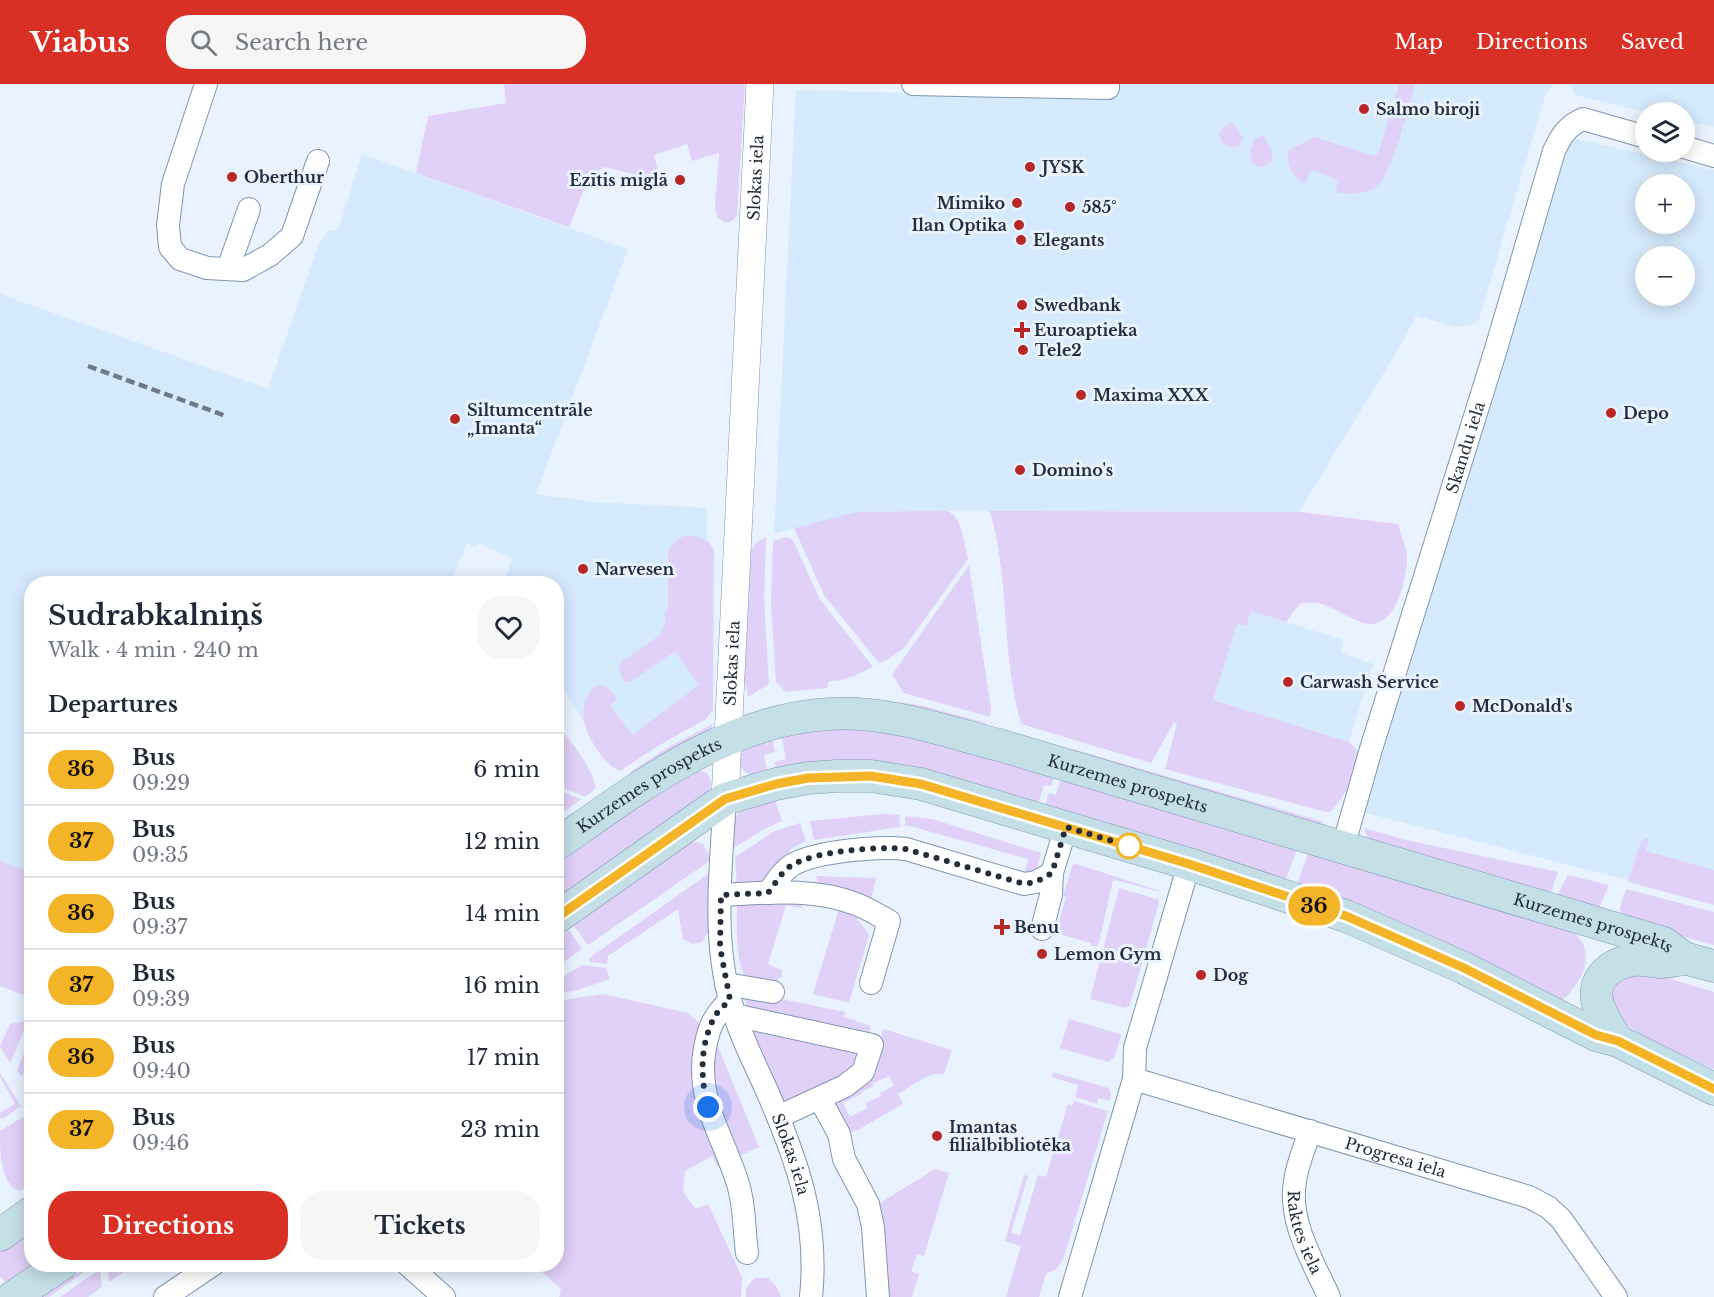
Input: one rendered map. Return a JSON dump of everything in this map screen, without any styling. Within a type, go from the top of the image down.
[{"type":"main road","name":"Kurzemes prospekts","points":[[564,840],[673,765],[728,739],[774,723],[829,714],[888,718],[999,745],[1664,943],[1684,958],[1714,966]]},
{"type":"main road","points":[[564,912],[725,799],[776,784],[808,778],[871,776],[921,784],[1189,864],[1346,916],[1464,968],[1596,1035],[1618,1041],[1714,1089]]},
{"type":"main road","points":[[1618,1041],[1602,1017],[1597,1002],[1598,986],[1604,974],[1620,962],[1632,960],[1662,962],[1684,958]]},
{"type":"main road","points":[[0,1235],[24,1218]]},
{"type":"main road","points":[[13,1297],[50,1272]]},
{"type":"street","points":[[206,84],[173,184],[168,225],[170,247],[180,259],[207,268],[243,270],[270,255],[292,236],[318,161]]},
{"type":"street","name":"Slokas iela","points":[[760,84],[725,799],[720,947],[730,1000],[798,1167],[811,1225],[813,1272],[811,1297]]},
{"type":"street","points":[[913,84],[1108,86]]},
{"type":"street","name":"Skandu iela","points":[[1343,847],[1396,667],[1496,349],[1554,151],[1560,137],[1569,126],[1583,119],[1635,134]]},
{"type":"street","points":[[1695,150],[1714,156]]},
{"type":"street","points":[[228,269],[249,209]]},
{"type":"street","points":[[1042,929],[1051,895],[1052,873],[1066,827]]},
{"type":"street","points":[[768,893],[790,866],[811,856],[890,847],[906,849],[1024,884],[1036,882],[1052,873]]},
{"type":"street","points":[[1070,1297],[1134,1079],[1135,1048],[1189,864]]},
{"type":"street","points":[[721,895],[768,893],[826,896],[856,904],[889,921],[871,983]]},
{"type":"street","points":[[747,1253],[739,1186],[708,1107],[702,1080],[703,1056],[707,1035],[714,1017],[730,1000],[773,992]]},
{"type":"street","points":[[730,1000],[872,1045],[863,1072],[845,1086],[778,1117]]},
{"type":"street","name":"Progresa iela","points":[[1134,1079],[1529,1197],[1548,1207],[1561,1219],[1616,1297]]},
{"type":"street","points":[[820,1099],[839,1134],[844,1159],[868,1204],[873,1227],[878,1297]]},
{"type":"street","name":"Raktes iela","points":[[1310,1131],[1295,1180],[1293,1207],[1299,1230],[1329,1297]]},
{"type":"street","points":[[165,1297],[202,1272]]},
{"type":"street","points":[[416,1272],[443,1297]]},
{"type":"shaded area","points":[[504,84],[745,84],[737,216],[725,223],[717,217],[715,205],[719,153],[692,161],[687,144],[654,155],[658,171],[642,176],[604,167],[589,177],[569,227],[416,173],[428,116],[506,103]]},
{"type":"shaded area","points":[[1116,84],[1553,84],[1545,96],[1478,323],[1457,327],[1416,316],[1402,343],[1299,512],[930,511],[809,524],[774,534],[796,90],[1095,98]]},
{"type":"shaded area","points":[[1399,84],[1415,84],[1394,154],[1383,179],[1377,186],[1363,192],[1341,193],[1336,192],[1338,179],[1311,170],[1305,184],[1293,174],[1288,151],[1314,137],[1375,156],[1378,154]]},
{"type":"shaded area","points":[[1571,84],[1714,84],[1714,127],[1695,123],[1695,102],[1635,102],[1635,109],[1574,95]]},
{"type":"shaded area","points":[[1233,122],[1243,138],[1239,146],[1232,148],[1223,144],[1219,135],[1221,129]]},
{"type":"shaded area","points":[[1264,135],[1271,150],[1272,159],[1270,163],[1260,167],[1252,163],[1250,153],[1254,139]]},
{"type":"shaded area","points":[[1568,137],[1635,152],[1635,162],[1679,162],[1714,170],[1714,902],[1362,812]]},
{"type":"shaded area","points":[[362,154],[628,249],[536,494],[595,502],[707,508],[710,685],[608,759],[564,690],[564,576],[506,576],[512,558],[478,543],[476,547],[467,543],[454,576],[24,576],[24,870],[0,861],[0,294],[268,389],[319,243],[329,230],[338,230]]},
{"type":"shaded area","points":[[948,511],[960,526],[968,559],[903,649],[879,663],[824,595],[794,528],[857,512]]},
{"type":"shaded area","points":[[990,511],[1299,512],[1398,524],[1407,560],[1402,589],[1387,617],[1380,622],[1365,623],[1319,603],[1300,603],[1286,622],[1251,611],[1246,626],[1237,624],[1213,700],[1349,742],[1356,748],[1357,768],[1345,793],[1335,807],[1330,812],[1326,812],[1165,769],[1177,724],[1174,722],[1151,763],[1021,724],[1010,665],[999,556]]},
{"type":"shaded area","points":[[685,536],[702,538],[714,550],[713,710],[706,719],[620,771],[601,755],[585,725],[583,711],[593,688],[604,686],[612,693],[617,700],[610,705],[632,735],[699,685],[675,651],[630,682],[624,681],[618,669],[622,661],[660,635],[665,624],[665,610],[668,610],[668,551],[679,538]]},
{"type":"shaded area","points":[[766,537],[764,599],[769,684],[748,697],[744,676],[749,553],[757,542]]},
{"type":"shaded area","points":[[787,537],[793,540],[819,598],[873,667],[846,679],[829,681],[827,688],[786,692],[776,682],[771,604],[773,541]]},
{"type":"shaded area","points":[[969,565],[991,708],[990,717],[904,693],[892,675]]},
{"type":"shaded area","points":[[1251,611],[1343,640],[1341,653],[1373,664],[1349,742],[1213,700],[1237,623]]},
{"type":"shaded area","points":[[900,702],[924,706],[986,723],[983,727],[931,715]]},
{"type":"shaded area","points":[[713,724],[710,730],[633,774],[629,773],[668,747]]},
{"type":"shaded area","points":[[873,728],[1056,772],[1051,786],[1044,785],[1037,808],[777,773],[775,762],[786,759],[781,733],[801,729]]},
{"type":"shaded area","points":[[564,733],[590,771],[596,788],[585,797],[564,788]]},
{"type":"shaded area","points":[[772,735],[775,752],[764,755],[768,774],[749,774],[740,765],[741,750]]},
{"type":"shaded area","points":[[1073,749],[1324,822],[1316,827],[1070,752]]},
{"type":"shaded area","points":[[697,770],[707,773],[711,782],[709,792],[564,900],[564,854]]},
{"type":"shaded area","points":[[1062,774],[1299,845],[1284,883],[1044,810],[1049,793],[1056,795]]},
{"type":"shaded area","points":[[564,793],[581,799],[564,812]]},
{"type":"shaded area","points":[[774,797],[782,821],[730,850],[733,825],[739,813]]},
{"type":"shaded area","points":[[884,814],[899,815],[900,827],[814,840],[810,821]]},
{"type":"shaded area","points":[[905,816],[932,819],[1041,853],[1038,865],[1034,871],[1025,872],[1028,859],[905,826]]},
{"type":"shaded area","points":[[800,823],[806,841],[792,848],[764,884],[737,888],[735,857],[775,831]]},
{"type":"shaded area","points":[[1364,828],[1406,840],[1558,872],[1549,898],[1369,843]]},
{"type":"shaded area","points":[[1649,838],[1646,851],[1714,870],[1714,905],[1628,882],[1641,841]]},
{"type":"shaded area","points":[[681,843],[703,844],[711,860],[588,945],[570,921]]},
{"type":"shaded area","points":[[1310,848],[1574,933],[1582,943],[1585,952],[1586,960],[1582,975],[1562,1000],[1296,887]]},
{"type":"shaded area","points":[[0,861],[24,870],[24,995],[0,986]]},
{"type":"shaded area","points":[[1073,863],[1160,892],[1113,881],[1098,946],[1091,946],[1091,943],[1056,933],[1066,897],[1063,896]]},
{"type":"shaded area","points":[[711,872],[709,931],[702,942],[693,944],[683,939],[678,909],[608,956],[607,964],[589,962],[589,958]]},
{"type":"shaded area","points":[[1568,875],[1609,885],[1599,908],[1555,899]]},
{"type":"shaded area","points":[[816,876],[876,878],[871,900],[819,887]]},
{"type":"shaded area","points":[[1119,888],[1157,899],[1159,903],[1130,1005],[1126,1008],[1090,999]]},
{"type":"shaded area","points":[[1626,889],[1714,912],[1714,945],[1624,920],[1620,909]]},
{"type":"shaded area","points":[[737,902],[801,903],[802,908],[786,905],[768,964],[782,970],[782,976],[774,984],[746,981],[738,952]]},
{"type":"shaded area","points":[[839,909],[851,909],[869,935],[849,1003],[813,994]]},
{"type":"shaded area","points":[[569,930],[582,949],[564,962],[564,934]]},
{"type":"shaded area","points":[[582,965],[606,968],[610,979],[578,990],[564,992],[564,977]]},
{"type":"shaded area","points":[[1655,974],[1714,992],[1714,1069],[1650,1040],[1615,1017],[1608,988],[1616,977]]},
{"type":"shaded area","points":[[752,993],[845,1012],[844,1017],[871,1026],[867,1039],[746,1006],[746,994]]},
{"type":"shaded area","points":[[603,994],[688,1013],[714,1037],[759,1147],[717,1166],[712,1156],[685,1171],[683,1192],[696,1209],[708,1204],[742,1277],[741,1297],[559,1297],[561,1289],[542,1272],[564,1272],[564,1000]]},
{"type":"shaded area","points":[[1069,1019],[1120,1034],[1114,1058],[1108,1062],[1060,1048]]},
{"type":"shaded area","points":[[24,1022],[24,1030],[10,1063],[0,1046],[10,1024]]},
{"type":"shaded area","points":[[747,1026],[859,1052],[860,1067],[783,1106]]},
{"type":"shaded area","points":[[883,1029],[952,1050],[944,1074],[932,1075],[920,1080],[898,1094],[903,1104],[856,1131],[846,1132],[831,1098],[876,1052]],"holes":[[[889,1076],[894,1086],[880,1093],[881,1096],[866,1103],[867,1108],[850,1117],[843,1103],[874,1086],[873,1083]]]},
{"type":"shaded area","points":[[24,1053],[22,1077],[17,1070]]},
{"type":"shaded area","points":[[1053,1072],[1108,1088],[1111,1093],[1110,1101],[1098,1098],[1097,1104],[1075,1097],[1078,1085],[1052,1077]]},
{"type":"shaded area","points":[[0,1073],[21,1106],[4,1118],[0,1118],[0,1113],[15,1104]]},
{"type":"shaded area","points":[[1074,1101],[1108,1111],[1063,1260],[1056,1269],[1046,1274],[1039,1297],[1006,1297],[1021,1246],[1005,1241],[1024,1175],[1028,1176],[1011,1233],[1020,1236],[1038,1175],[1046,1177],[1068,1104],[1072,1106]]},
{"type":"shaded area","points":[[24,1116],[24,1188],[20,1191],[8,1182],[2,1166],[0,1131]]},
{"type":"shaded area","points":[[935,1169],[949,1173],[924,1256],[917,1254],[911,1271],[919,1274],[912,1297],[887,1297],[875,1206]]},
{"type":"shaded area","points":[[24,1230],[24,1272],[34,1272],[10,1288],[0,1276],[0,1247]]},
{"type":"shaded area","points":[[79,1272],[83,1272],[49,1297],[35,1297]]},
{"type":"shaded area","points":[[96,1272],[100,1272],[102,1287],[88,1297],[60,1297]]},
{"type":"shaded area","points":[[108,1272],[123,1272],[109,1282]]},
{"type":"shaded area","points":[[754,1278],[768,1278],[776,1286],[781,1297],[746,1297],[746,1289]]},
{"type":"railway","points":[[88,366],[226,416]]},
{"type":"bus line","name":"36","points":[[564,912],[725,799],[776,784],[808,778],[871,776],[921,784],[1189,864],[1346,916],[1464,968],[1596,1035],[1618,1041],[1714,1089]]},
{"type":"place","name":"Salmo biroji","points":[[1364,109]]},
{"type":"place","name":"JYSK","points":[[1030,167]]},
{"type":"place","name":"Oberthur","points":[[232,177]]},
{"type":"place","name":"Ezītis miglā","points":[[680,180]]},
{"type":"place","name":"Mimiko","points":[[1017,203]]},
{"type":"place","name":"585°","points":[[1070,207]]},
{"type":"place","name":"Ilan Optika","points":[[1019,225]]},
{"type":"place","name":"Elegants","points":[[1021,240]]},
{"type":"place","name":"Swedbank","points":[[1022,305]]},
{"type":"place","name":"Euroaptieka","points":[[1022,330]]},
{"type":"place","name":"Tele2","points":[[1023,350]]},
{"type":"place","name":"Maxima XXX","points":[[1081,395]]},
{"type":"place","name":"Depo","points":[[1611,413]]},
{"type":"place","name":"Siltumcentrāle „Imanta“","points":[[455,419]]},
{"type":"place","name":"Domino's","points":[[1020,470]]},
{"type":"place","name":"Narvesen","points":[[583,569]]},
{"type":"place","name":"Carwash Service","points":[[1288,682]]},
{"type":"place","name":"McDonald's","points":[[1460,706]]},
{"type":"place","name":"Benu","points":[[1002,927]]},
{"type":"place","name":"Lemon Gym","points":[[1042,954]]},
{"type":"place","name":"Dog","points":[[1201,975]]},
{"type":"place","name":"Imantas filiālbibliotēka","points":[[937,1136]]},
{"type":"route","points":[[708,1107],[702,1080],[707,1035],[714,1017],[730,1000],[720,947],[721,895],[768,893],[790,866],[811,856],[890,847],[906,849],[1024,884],[1036,882],[1052,873],[1066,827],[1129,846]]}]
